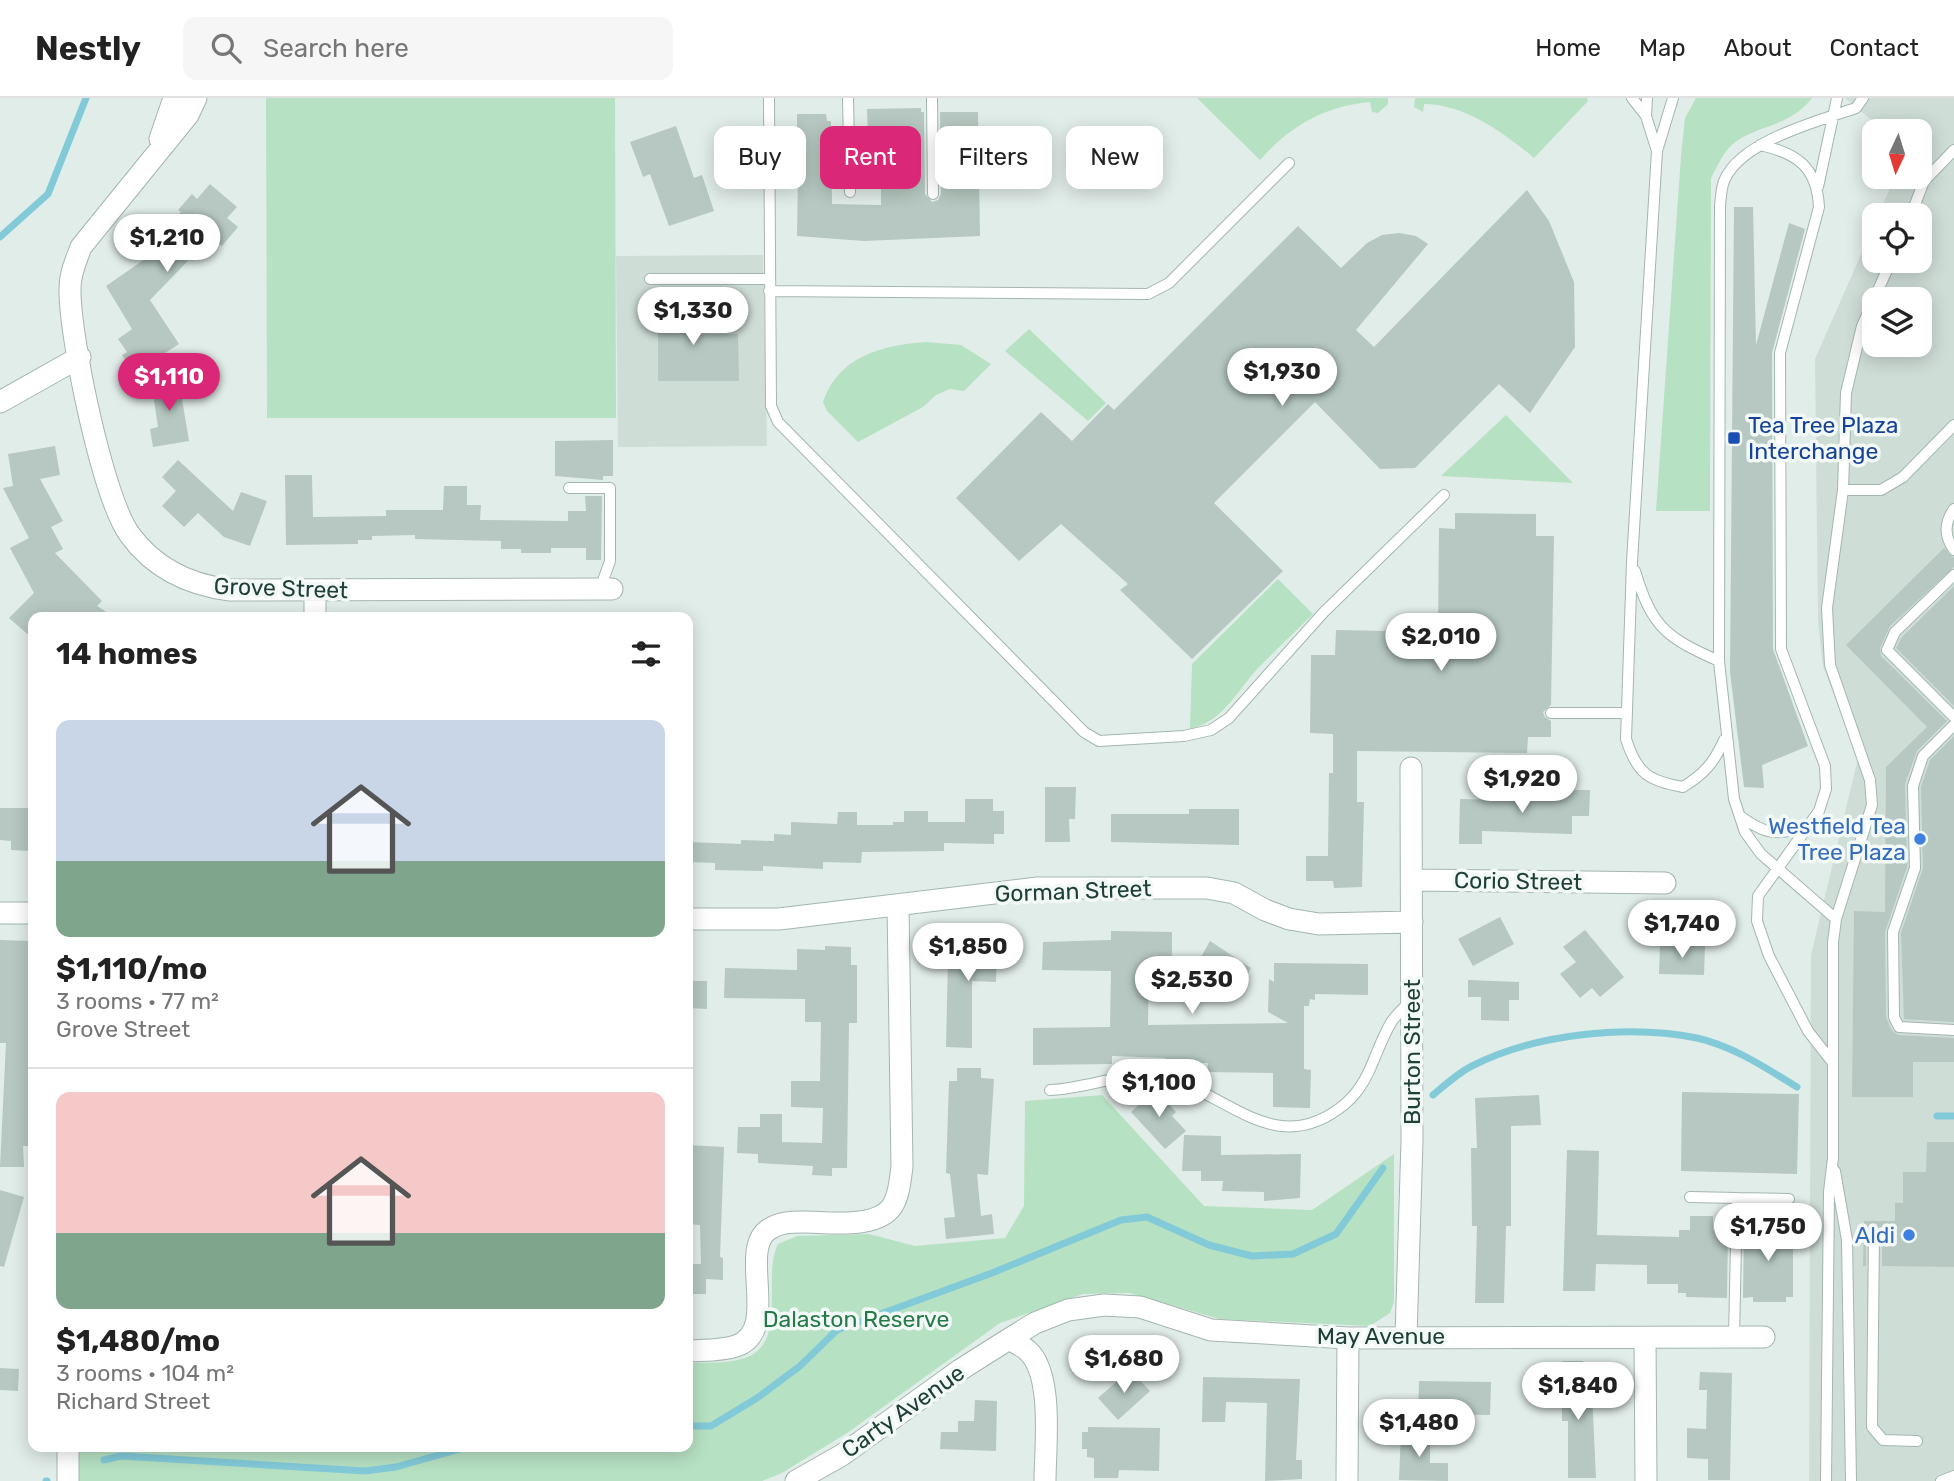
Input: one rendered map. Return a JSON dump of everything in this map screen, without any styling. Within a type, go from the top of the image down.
[{"type":"street","name":"Grove Street","points":[[153,157],[174,98]]},
{"type":"street","name":"Grove Street","points":[[196,98],[188,115],[90,234],[73,267],[71,309],[79,358],[111,500],[129,534],[144,551],[176,574],[209,586],[230,590],[606,589]]},
{"type":"street","points":[[0,402],[79,358]]},
{"type":"street","points":[[315,591],[315,612]]},
{"type":"street","name":"Burton Street","points":[[1406,1337],[1412,999],[1411,768]]},
{"type":"street","name":"Corio Street","points":[[1413,880],[1665,883]]},
{"type":"street","name":"Gorman Street","points":[[693,919],[779,919],[951,896],[1037,888],[1207,888],[1234,893],[1289,919],[1319,924],[1412,922]]},
{"type":"street","points":[[693,1350],[735,1346],[746,1340],[752,1332],[757,1320],[759,1246],[764,1233],[783,1223],[852,1222],[881,1217],[894,1205],[902,1167],[898,905]]},
{"type":"street","points":[[0,913],[28,913]]},
{"type":"street","name":"May Avenue","points":[[1009,1339],[1035,1323],[1068,1310],[1104,1305],[1140,1307],[1211,1330],[1348,1338],[1764,1336]]},
{"type":"street","points":[[1347,1481],[1348,1338]]},
{"type":"street","points":[[1645,1338],[1646,1481]]},
{"type":"street","points":[[1009,1339],[1028,1351],[1038,1365],[1043,1384],[1045,1481]]},
{"type":"street","name":"Carty Avenue","points":[[796,1481],[842,1455],[960,1370],[1009,1339]]},
{"type":"street","points":[[68,1452],[68,1481]]},
{"type":"lane","points":[[769,98],[771,406],[778,422],[1076,724],[1099,741],[1184,736],[1211,730],[1229,718],[1324,612],[1444,495]]},
{"type":"lane","points":[[848,98],[850,192]]},
{"type":"lane","points":[[932,98],[933,194]]},
{"type":"lane","points":[[1632,98],[1646,116]]},
{"type":"lane","points":[[1647,98],[1646,116],[1657,152]]},
{"type":"lane","points":[[1833,1063],[1808,1031],[1769,956],[1757,921],[1758,896],[1819,811],[1826,789],[1825,766],[1781,649],[1780,353],[1819,207],[1818,187],[1831,116],[1837,98]]},
{"type":"lane","points":[[1836,919],[1819,901],[1777,869],[1745,832],[1734,799],[1719,661],[1720,206],[1724,180],[1740,158],[1760,145],[1856,108],[1863,98]]},
{"type":"lane","points":[[1670,100],[1657,152],[1632,562],[1626,739],[1631,756],[1643,774],[1659,783],[1683,787],[1703,775],[1716,759],[1726,738]]},
{"type":"lane","points":[[1760,145],[1783,150],[1804,164],[1818,187]]},
{"type":"lane","points":[[1916,203],[1924,181],[1954,150]]},
{"type":"lane","points":[[650,279],[769,285],[1148,294],[1169,283],[1289,163]]},
{"type":"lane","points":[[1826,1481],[1829,1192],[1833,1158],[1833,942],[1836,919],[1871,805],[1870,780],[1830,665],[1827,608],[1843,490],[1846,393],[1862,326],[1886,273]]},
{"type":"lane","points":[[1843,490],[1881,490],[1892,484],[1903,477],[1954,425]]},
{"type":"lane","points":[[569,488],[610,488],[610,561],[606,589]]},
{"type":"lane","points":[[1954,509],[1946,528],[1946,536],[1954,550]]},
{"type":"lane","points":[[1632,562],[1642,596],[1660,628],[1684,646],[1719,661]]},
{"type":"lane","points":[[1954,575],[1895,632],[1887,649],[1954,717]]},
{"type":"lane","points":[[1551,713],[1626,713]]},
{"type":"lane","points":[[1954,725],[1923,757],[1917,769],[1913,786],[1915,868],[1894,932],[1894,1017],[1899,1027],[1954,1030]]},
{"type":"lane","points":[[1740,816],[1757,829],[1782,835],[1806,826]]},
{"type":"lane","points":[[1050,1090],[1144,1075],[1171,1080],[1260,1123],[1279,1127],[1302,1124],[1326,1117],[1363,1086],[1393,1020],[1412,999]]},
{"type":"lane","points":[[1833,1158],[1847,1241],[1851,1481]]},
{"type":"lane","points":[[1690,1197],[1789,1199]]},
{"type":"lane","points":[[1734,1336],[1737,1198]]},
{"type":"lane","points":[[1874,1234],[1872,1427],[1883,1440],[1917,1441]]},
{"type":"lane","points":[[1941,1481],[1954,1476]]},
{"type":"shaded area","points":[[1845,98],[1954,98],[1954,1481],[1809,1481],[1811,955],[1858,758],[1823,666],[1818,623],[1815,359],[1862,252],[1862,273],[1932,273],[1932,203],[1883,203],[1890,189],[1932,189],[1932,119],[1870,119]]},
{"type":"shaded area","points":[[763,255],[767,446],[618,447],[616,256]]},
{"type":"green space","points":[[266,98],[615,98],[616,418],[267,418]]},
{"type":"green space","points":[[1197,98],[1388,98],[1388,104],[1378,113],[1372,112],[1370,102],[1323,113],[1296,128],[1260,160]]},
{"type":"green space","points":[[1415,98],[1587,98],[1588,101],[1534,158],[1510,139],[1469,114],[1439,105],[1424,104],[1423,112],[1414,107]]},
{"type":"green space","points":[[1696,98],[1812,98],[1792,116],[1737,141],[1725,152],[1711,178],[1710,511],[1656,511],[1681,156],[1685,118]]},
{"type":"green space","points":[[1029,329],[1106,403],[1088,421],[1005,351]]},
{"type":"green space","points":[[926,342],[961,345],[991,364],[964,391],[950,389],[936,395],[923,407],[858,442],[827,411],[823,402],[830,386],[839,374],[864,356],[894,346]]},
{"type":"green space","points":[[1506,415],[1573,483],[1441,476]]},
{"type":"green space","points":[[1278,579],[1313,614],[1258,668],[1221,712],[1202,725],[1190,729],[1192,664]]},
{"type":"green space","name":"Dalaston Reserve","points":[[1102,1095],[1204,1206],[1312,1210],[1394,1154],[1394,1302],[1390,1313],[1370,1326],[1220,1319],[1129,1293],[1083,1294],[1000,1323],[847,1433],[782,1473],[762,1481],[78,1481],[78,1452],[693,1452],[693,1363],[742,1359],[757,1352],[770,1326],[772,1274],[778,1244],[797,1236],[869,1234],[915,1246],[1005,1238],[1024,1206],[1025,1101]]},
{"type":"building","points":[[921,108],[921,112],[924,112],[925,194],[932,202],[938,200],[941,189],[979,189],[980,236],[864,241],[797,236],[798,189],[806,189],[806,126],[797,126],[797,114],[826,114],[827,121],[831,121],[831,126],[820,126],[820,189],[832,189],[832,204],[881,205],[881,189],[921,189],[921,126],[868,126],[867,109]]},
{"type":"building","points":[[940,112],[978,112],[978,126],[940,126]]},
{"type":"building","points":[[676,126],[694,178],[702,175],[714,211],[669,226],[650,174],[643,177],[630,142]]},
{"type":"building","points":[[210,184],[237,207],[227,218],[238,227],[222,246],[211,237],[150,300],[179,344],[134,373],[122,355],[127,352],[118,339],[132,329],[106,286],[148,257],[165,239],[160,235],[181,212],[178,210],[192,194],[197,199]]},
{"type":"building","points":[[1527,190],[1549,221],[1574,282],[1575,347],[1530,413],[1499,384],[1415,468],[1380,469],[1315,402],[1214,503],[1283,571],[1192,659],[1120,590],[1128,584],[1061,524],[1019,561],[956,498],[1041,412],[1072,441],[1108,404],[1114,410],[1298,226],[1341,268],[1367,243],[1382,235],[1399,233],[1416,236],[1428,244],[1356,330],[1374,347]]},
{"type":"building","points":[[1734,207],[1753,207],[1756,345],[1789,223],[1805,229],[1772,353],[1773,649],[1808,746],[1762,765],[1764,788],[1744,787],[1730,672]]},
{"type":"building","points":[[658,299],[695,299],[695,334],[738,334],[739,381],[658,381]]},
{"type":"building","points":[[178,375],[189,441],[153,447],[150,429],[158,427],[151,380]]},
{"type":"building","points":[[613,440],[613,476],[603,476],[603,480],[555,476],[555,441]]},
{"type":"building","points":[[55,446],[60,475],[40,479],[63,521],[51,527],[63,549],[55,553],[102,601],[97,606],[106,612],[28,612],[28,635],[9,618],[34,593],[10,548],[29,538],[3,488],[13,486],[8,454]]},
{"type":"building","points":[[178,460],[233,511],[241,492],[267,501],[250,546],[224,537],[198,513],[184,527],[162,506],[176,491],[162,477]]},
{"type":"building","points":[[285,475],[312,475],[313,517],[386,516],[386,510],[443,510],[444,486],[467,486],[467,505],[481,505],[480,520],[568,521],[568,511],[586,511],[585,496],[602,496],[601,560],[586,560],[586,548],[551,548],[551,553],[521,553],[521,549],[501,549],[501,541],[415,539],[415,535],[372,536],[372,540],[358,540],[358,544],[286,545]]},
{"type":"building","points":[[1455,513],[1536,514],[1536,536],[1554,536],[1551,705],[1543,712],[1551,721],[1551,737],[1528,737],[1527,753],[1357,751],[1357,802],[1364,802],[1362,887],[1334,888],[1333,881],[1306,881],[1306,856],[1328,856],[1329,773],[1333,773],[1333,734],[1310,733],[1311,655],[1335,655],[1336,630],[1438,632],[1439,528],[1455,529]]},
{"type":"building","points":[[1944,548],[1954,558],[1954,567],[1890,626],[1880,648],[1881,656],[1947,721],[1917,751],[1905,784],[1907,867],[1885,932],[1886,1017],[1892,1031],[1898,1035],[1954,1038],[1954,1062],[1913,1062],[1913,1097],[1852,1097],[1854,911],[1885,912],[1886,767],[1927,727],[1846,645]]},
{"type":"building","points":[[1954,586],[1954,706],[1896,648],[1902,637]]},
{"type":"building","points":[[1954,736],[1954,1022],[1904,1019],[1901,933],[1923,868],[1921,787],[1930,760]]},
{"type":"building","points":[[1045,787],[1076,787],[1075,819],[1069,819],[1070,842],[1045,842]]},
{"type":"building","points":[[1553,790],[1590,790],[1589,816],[1572,816],[1572,834],[1482,831],[1482,844],[1459,844],[1460,799],[1553,801]]},
{"type":"building","points":[[965,799],[993,799],[993,811],[1004,811],[1004,834],[994,834],[994,844],[944,843],[944,851],[862,852],[861,863],[823,862],[823,869],[763,866],[763,871],[715,870],[715,863],[693,862],[693,842],[741,844],[741,840],[774,841],[774,834],[791,835],[791,822],[837,824],[838,812],[857,812],[857,825],[893,825],[893,822],[904,822],[904,811],[928,811],[928,822],[965,822]]},
{"type":"building","points":[[0,808],[28,808],[28,851],[11,850],[11,841],[0,840]]},
{"type":"building","points":[[1189,809],[1239,809],[1239,845],[1111,842],[1111,814],[1189,814]]},
{"type":"building","points":[[1500,917],[1514,944],[1473,966],[1458,939]]},
{"type":"building","points":[[966,926],[990,926],[990,942],[997,942],[996,982],[972,981],[972,1048],[946,1047],[948,958],[957,958],[958,948],[966,948]]},
{"type":"building","points":[[1585,930],[1624,977],[1600,997],[1592,988],[1580,998],[1560,974],[1576,962],[1563,947]]},
{"type":"building","points":[[1111,931],[1172,932],[1172,959],[1149,959],[1148,1025],[1288,1023],[1268,1012],[1269,979],[1274,982],[1274,963],[1368,964],[1368,995],[1315,994],[1315,1000],[1310,999],[1309,1006],[1304,1006],[1304,1069],[1311,1070],[1310,1108],[1273,1107],[1273,1073],[1207,1072],[1208,1063],[1165,1063],[1165,1058],[1112,1056],[1112,1064],[1033,1065],[1033,1028],[1110,1027],[1111,971],[1042,970],[1043,942],[1111,940]]},
{"type":"building","points":[[0,940],[28,941],[28,1146],[23,1146],[24,1167],[0,1167],[6,1043],[0,1043]]},
{"type":"building","points":[[1210,941],[1251,968],[1236,994],[1214,982],[1217,977],[1196,966]]},
{"type":"building","points":[[1660,944],[1705,945],[1704,975],[1659,974]]},
{"type":"building","points":[[825,946],[851,947],[851,965],[857,965],[857,1023],[849,1023],[847,1168],[832,1168],[832,1176],[812,1175],[813,1166],[758,1163],[758,1154],[737,1153],[738,1127],[760,1127],[760,1114],[782,1114],[782,1142],[822,1143],[823,1108],[791,1107],[791,1081],[820,1081],[821,1022],[805,1022],[805,999],[724,998],[725,968],[797,970],[797,949],[825,950]]},
{"type":"building","points":[[1468,980],[1519,982],[1519,1000],[1509,1000],[1509,1021],[1481,1020],[1481,997],[1468,997]]},
{"type":"building","points":[[693,981],[707,981],[707,1009],[693,1008]]},
{"type":"building","points":[[957,1068],[981,1068],[981,1078],[994,1079],[988,1175],[977,1174],[981,1216],[992,1214],[994,1234],[946,1239],[944,1218],[955,1217],[950,1174],[946,1173],[949,1081],[957,1081]]},
{"type":"building","points":[[1155,1090],[1176,1112],[1172,1116],[1186,1131],[1165,1149],[1131,1112]]},
{"type":"building","points":[[1682,1092],[1799,1094],[1797,1174],[1681,1171]]},
{"type":"building","points":[[1539,1095],[1541,1125],[1511,1126],[1511,1226],[1506,1226],[1504,1303],[1475,1303],[1477,1226],[1472,1226],[1471,1148],[1477,1148],[1475,1098]]},
{"type":"building","points":[[1184,1135],[1221,1136],[1221,1155],[1301,1154],[1300,1198],[1264,1201],[1264,1192],[1222,1191],[1223,1181],[1201,1181],[1201,1171],[1182,1171]]},
{"type":"building","name":"Aldi","points":[[1927,1142],[1954,1142],[1954,1267],[1882,1266],[1882,1233],[1873,1226],[1866,1233],[1866,1266],[1863,1266],[1864,1221],[1895,1221],[1895,1203],[1903,1203],[1903,1172],[1926,1172]]},
{"type":"building","points":[[693,1145],[724,1147],[720,1257],[723,1258],[723,1280],[706,1279],[706,1294],[693,1294],[693,1264],[701,1264],[700,1225],[693,1224]]},
{"type":"building","points":[[1567,1150],[1599,1151],[1597,1235],[1679,1237],[1679,1230],[1690,1230],[1690,1216],[1713,1216],[1713,1230],[1728,1230],[1727,1298],[1686,1297],[1686,1293],[1678,1293],[1678,1284],[1647,1284],[1647,1265],[1596,1264],[1595,1291],[1563,1291]]},
{"type":"building","points":[[0,1190],[24,1197],[4,1267],[0,1266]]},
{"type":"building","points":[[1758,1220],[1781,1220],[1780,1234],[1793,1234],[1793,1297],[1786,1297],[1786,1302],[1753,1302],[1753,1297],[1743,1298],[1744,1230],[1758,1230]]},
{"type":"building","points":[[1562,1361],[1583,1361],[1583,1393],[1592,1393],[1596,1478],[1568,1478],[1568,1421],[1562,1421]]},
{"type":"building","points":[[0,1368],[19,1369],[18,1391],[0,1390]]},
{"type":"building","points":[[1130,1370],[1150,1391],[1118,1420],[1098,1398]]},
{"type":"building","points":[[1700,1372],[1732,1373],[1730,1480],[1708,1480],[1708,1459],[1687,1458],[1687,1428],[1706,1429],[1707,1390],[1699,1390]]},
{"type":"building","points":[[1203,1377],[1300,1379],[1296,1460],[1302,1460],[1302,1479],[1265,1481],[1267,1403],[1226,1402],[1225,1422],[1202,1422]]},
{"type":"building","points":[[1419,1381],[1491,1382],[1490,1415],[1418,1414]]},
{"type":"building","points":[[975,1400],[997,1401],[996,1451],[940,1449],[941,1432],[958,1432],[958,1421],[974,1421]]},
{"type":"building","points":[[1088,1427],[1160,1428],[1159,1471],[1119,1470],[1118,1478],[1094,1478],[1094,1458],[1087,1457],[1087,1449],[1082,1449],[1082,1432],[1088,1432]]},
{"type":"building","points":[[1401,1432],[1430,1432],[1430,1463],[1448,1463],[1448,1481],[1399,1480]]},
{"type":"waterway","points":[[0,237],[48,194],[86,98]]},
{"type":"waterway","points":[[1433,1095],[1467,1069],[1497,1055],[1552,1039],[1612,1032],[1697,1038],[1749,1058],[1797,1087]]},
{"type":"waterway","points":[[1937,1116],[1954,1116]]},
{"type":"waterway","points":[[693,1426],[711,1426],[757,1398],[800,1366],[837,1330],[992,1273],[1121,1220],[1147,1217],[1209,1245],[1252,1256],[1293,1254],[1336,1234],[1383,1168]]},
{"type":"waterway","points":[[104,1460],[121,1456],[365,1471],[396,1467],[449,1452]]},
{"type":"place","name":"Tea Tree Plaza Interchange","points":[[1734,438]]},
{"type":"place","name":"Westfield Tea Tree Plaza","points":[[1920,839]]},
{"type":"place","name":"Aldi","points":[[1909,1235]]}]
